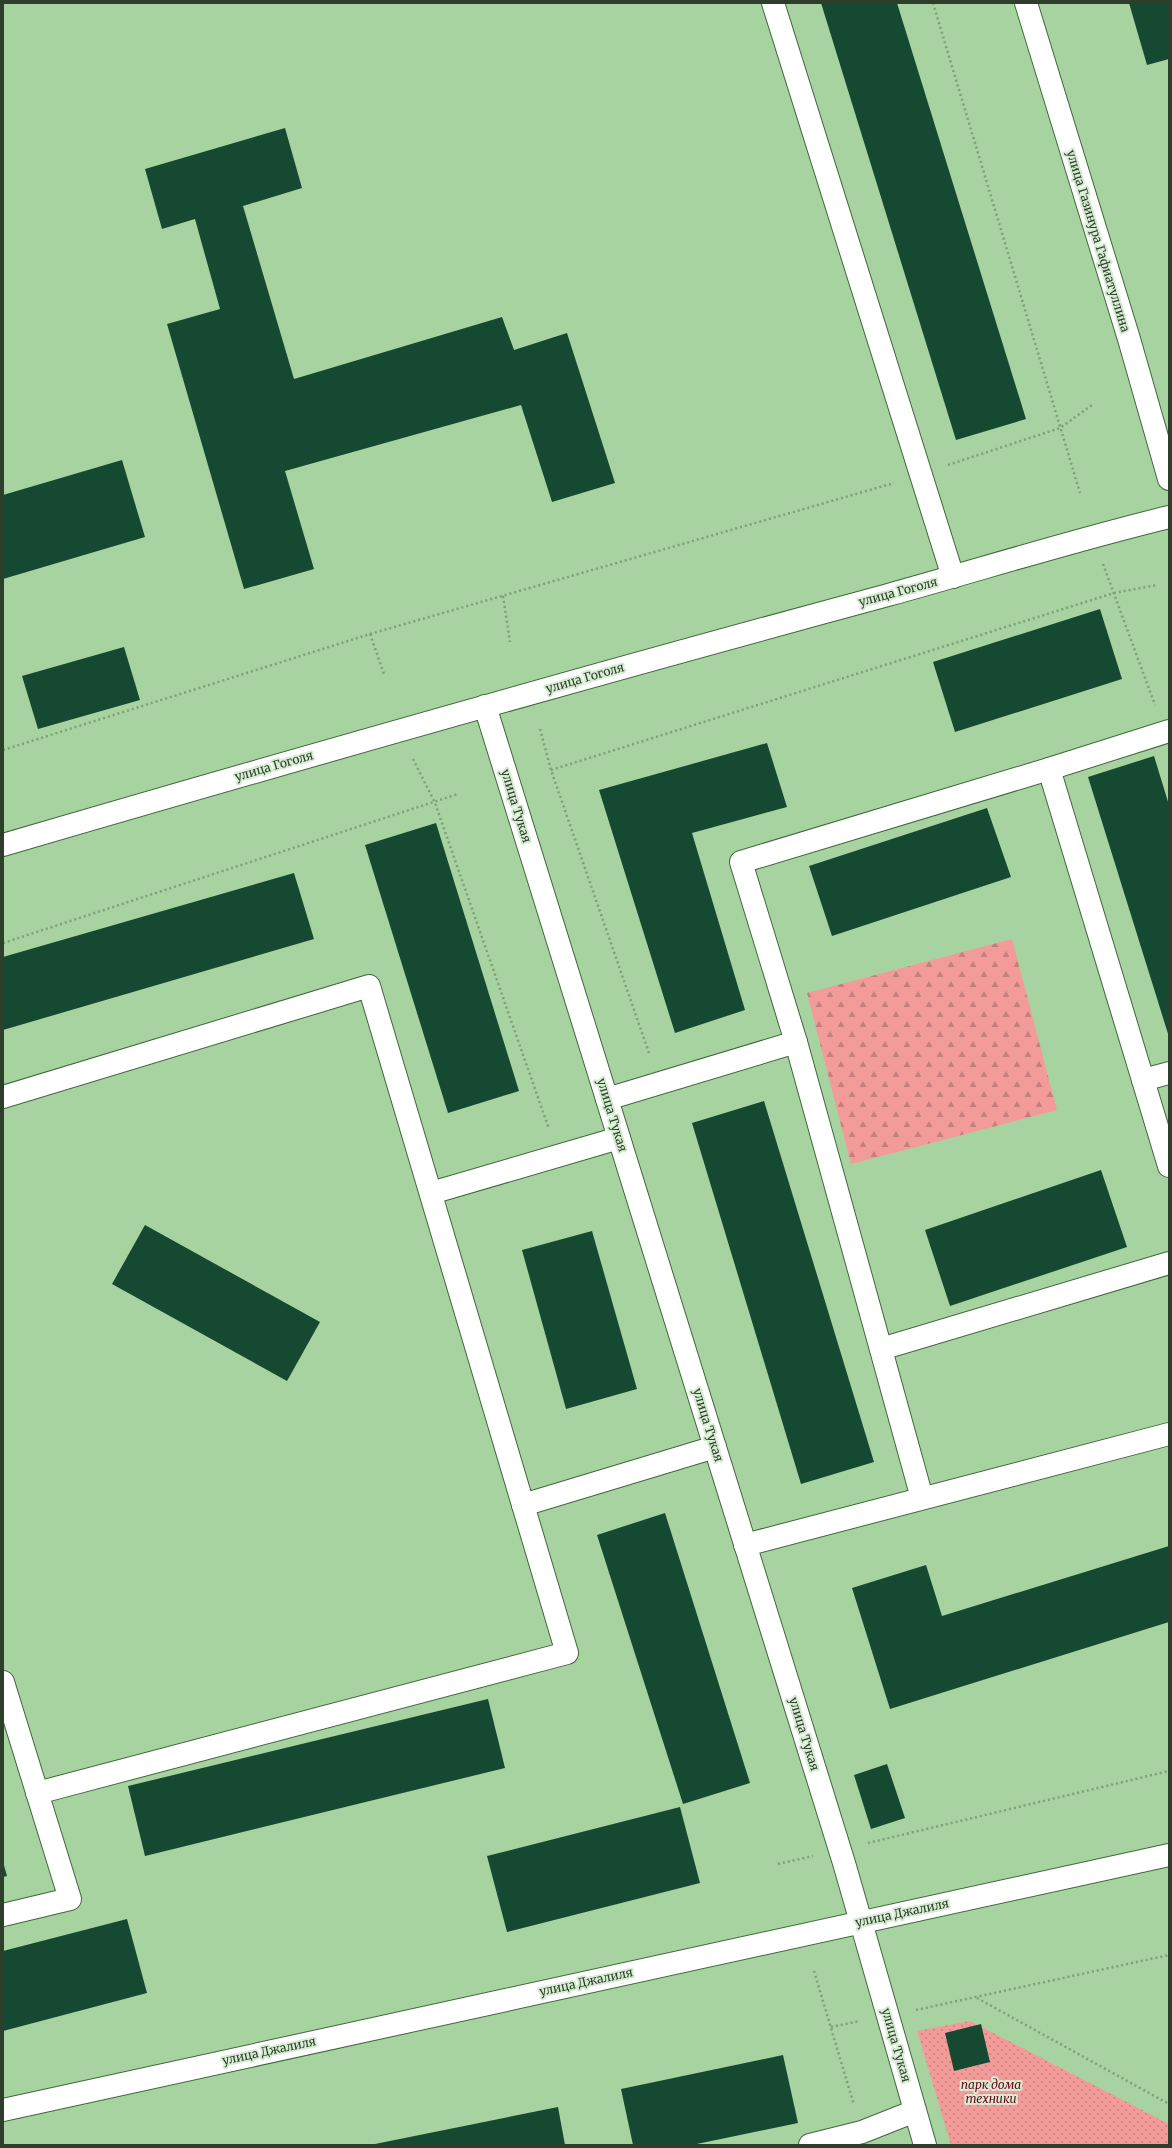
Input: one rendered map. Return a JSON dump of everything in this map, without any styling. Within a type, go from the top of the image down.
[{"type":"street","points":[[772,3],[953,577]]},
{"type":"street","name":"улица Газинура Гафиатуллина","points":[[1026,3],[1129,339],[1169,479]]},
{"type":"street","name":"улица Гоголя","points":[[3,845],[590,676],[953,577],[1092,536],[1169,517]]},
{"type":"street","name":"улица Тукая","points":[[485,706],[840,1849],[925,2145]]},
{"type":"street","points":[[922,1498],[796,1042],[741,862],[1048,769],[1167,731]]},
{"type":"street","points":[[1048,769],[1169,1166]]},
{"type":"street","points":[[3,1097],[369,986],[566,1653],[37,1793]]},
{"type":"street","points":[[607,1099],[796,1042]]},
{"type":"street","points":[[1143,1080],[1169,1073]]},
{"type":"street","points":[[431,1193],[619,1138]]},
{"type":"street","points":[[881,1349],[1169,1262]]},
{"type":"street","points":[[745,1544],[1169,1434]]},
{"type":"street","points":[[523,1505],[715,1447]]},
{"type":"street","points":[[3,1682],[70,1899],[3,1915]]},
{"type":"street","name":"улица Джалиля","points":[[3,2110],[860,1922],[1169,1856]]},
{"type":"street","points":[[810,2145],[862,2132],[915,2111]]},
{"type":"path","points":[[933,3],[1080,493]]},
{"type":"path","points":[[3,750],[370,634],[920,474],[1060,428],[1092,405]]},
{"type":"path","points":[[1102,562],[1167,731]]},
{"type":"path","points":[[552,770],[1114,593],[1157,584]]},
{"type":"path","points":[[503,596],[510,642]]},
{"type":"path","points":[[370,634],[384,674]]},
{"type":"path","points":[[540,730],[552,770],[659,1083]]},
{"type":"path","points":[[413,759],[435,803],[559,1156]]},
{"type":"path","points":[[3,943],[435,803],[458,794]]},
{"type":"path","points":[[778,1864],[1169,1771]]},
{"type":"path","points":[[831,2027],[976,1998],[1169,1955]]},
{"type":"path","points":[[814,1971],[862,2132]]},
{"type":"path","points":[[976,1998],[1169,2104]]},
{"type":"green space","points":[[1012,939],[1057,1110],[851,1164],[807,993]]},
{"type":"green space","name":"парк дома техники","points":[[970,2021],[1169,2124],[1169,2145],[951,2145],[917,2031]]},
{"type":"building","points":[[821,3],[897,3],[1026,419],[956,440]]},
{"type":"building","points":[[1129,3],[1169,3],[1169,59],[1147,65]]},
{"type":"building","points":[[285,128],[302,188],[243,206],[294,379],[502,317],[514,350],[567,333],[615,483],[552,502],[521,405],[285,471],[314,569],[244,589],[167,324],[220,309],[195,219],[162,229],[145,169]]},
{"type":"building","points":[[122,460],[145,537],[3,579],[3,495]]},
{"type":"building","points":[[1100,609],[1122,679],[955,732],[933,662]]},
{"type":"building","points":[[124,647],[140,700],[38,729],[22,676]]},
{"type":"building","points":[[767,743],[787,807],[692,833],[745,1010],[675,1033],[599,790]]},
{"type":"building","points":[[1154,756],[1169,805],[1169,1037],[1088,777]]},
{"type":"building","points":[[987,808],[1011,877],[832,936],[809,866]]},
{"type":"building","points":[[436,823],[519,1091],[448,1113],[365,845]]},
{"type":"building","points":[[294,873],[314,939],[3,1030],[3,957]]},
{"type":"building","points":[[764,1101],[874,1462],[801,1484],[692,1123]]},
{"type":"building","points":[[1101,1170],[1127,1247],[950,1306],[925,1230]]},
{"type":"building","points":[[145,1225],[320,1322],[287,1381],[112,1284]]},
{"type":"building","points":[[592,1231],[637,1389],[566,1409],[522,1250]]},
{"type":"building","points":[[665,1513],[750,1783],[683,1804],[597,1535]]},
{"type":"building","points":[[1169,1546],[1169,1622],[890,1709],[852,1588],[926,1565],[942,1616]]},
{"type":"building","points":[[488,1699],[505,1768],[145,1856],[128,1786]]},
{"type":"building","points":[[887,1764],[905,1818],[871,1829],[854,1775]]},
{"type":"building","points":[[680,1807],[700,1883],[507,1932],[487,1856]]},
{"type":"building","points":[[3,1862],[7,1876],[3,1877]]},
{"type":"building","points":[[127,1919],[147,1993],[3,2031],[3,1951]]},
{"type":"building","points":[[981,2024],[990,2062],[954,2071],[945,2033]]},
{"type":"building","points":[[783,2055],[798,2123],[692,2145],[633,2145],[621,2089]]},
{"type":"building","points":[[558,2107],[565,2145],[375,2145],[375,2144]]}]
